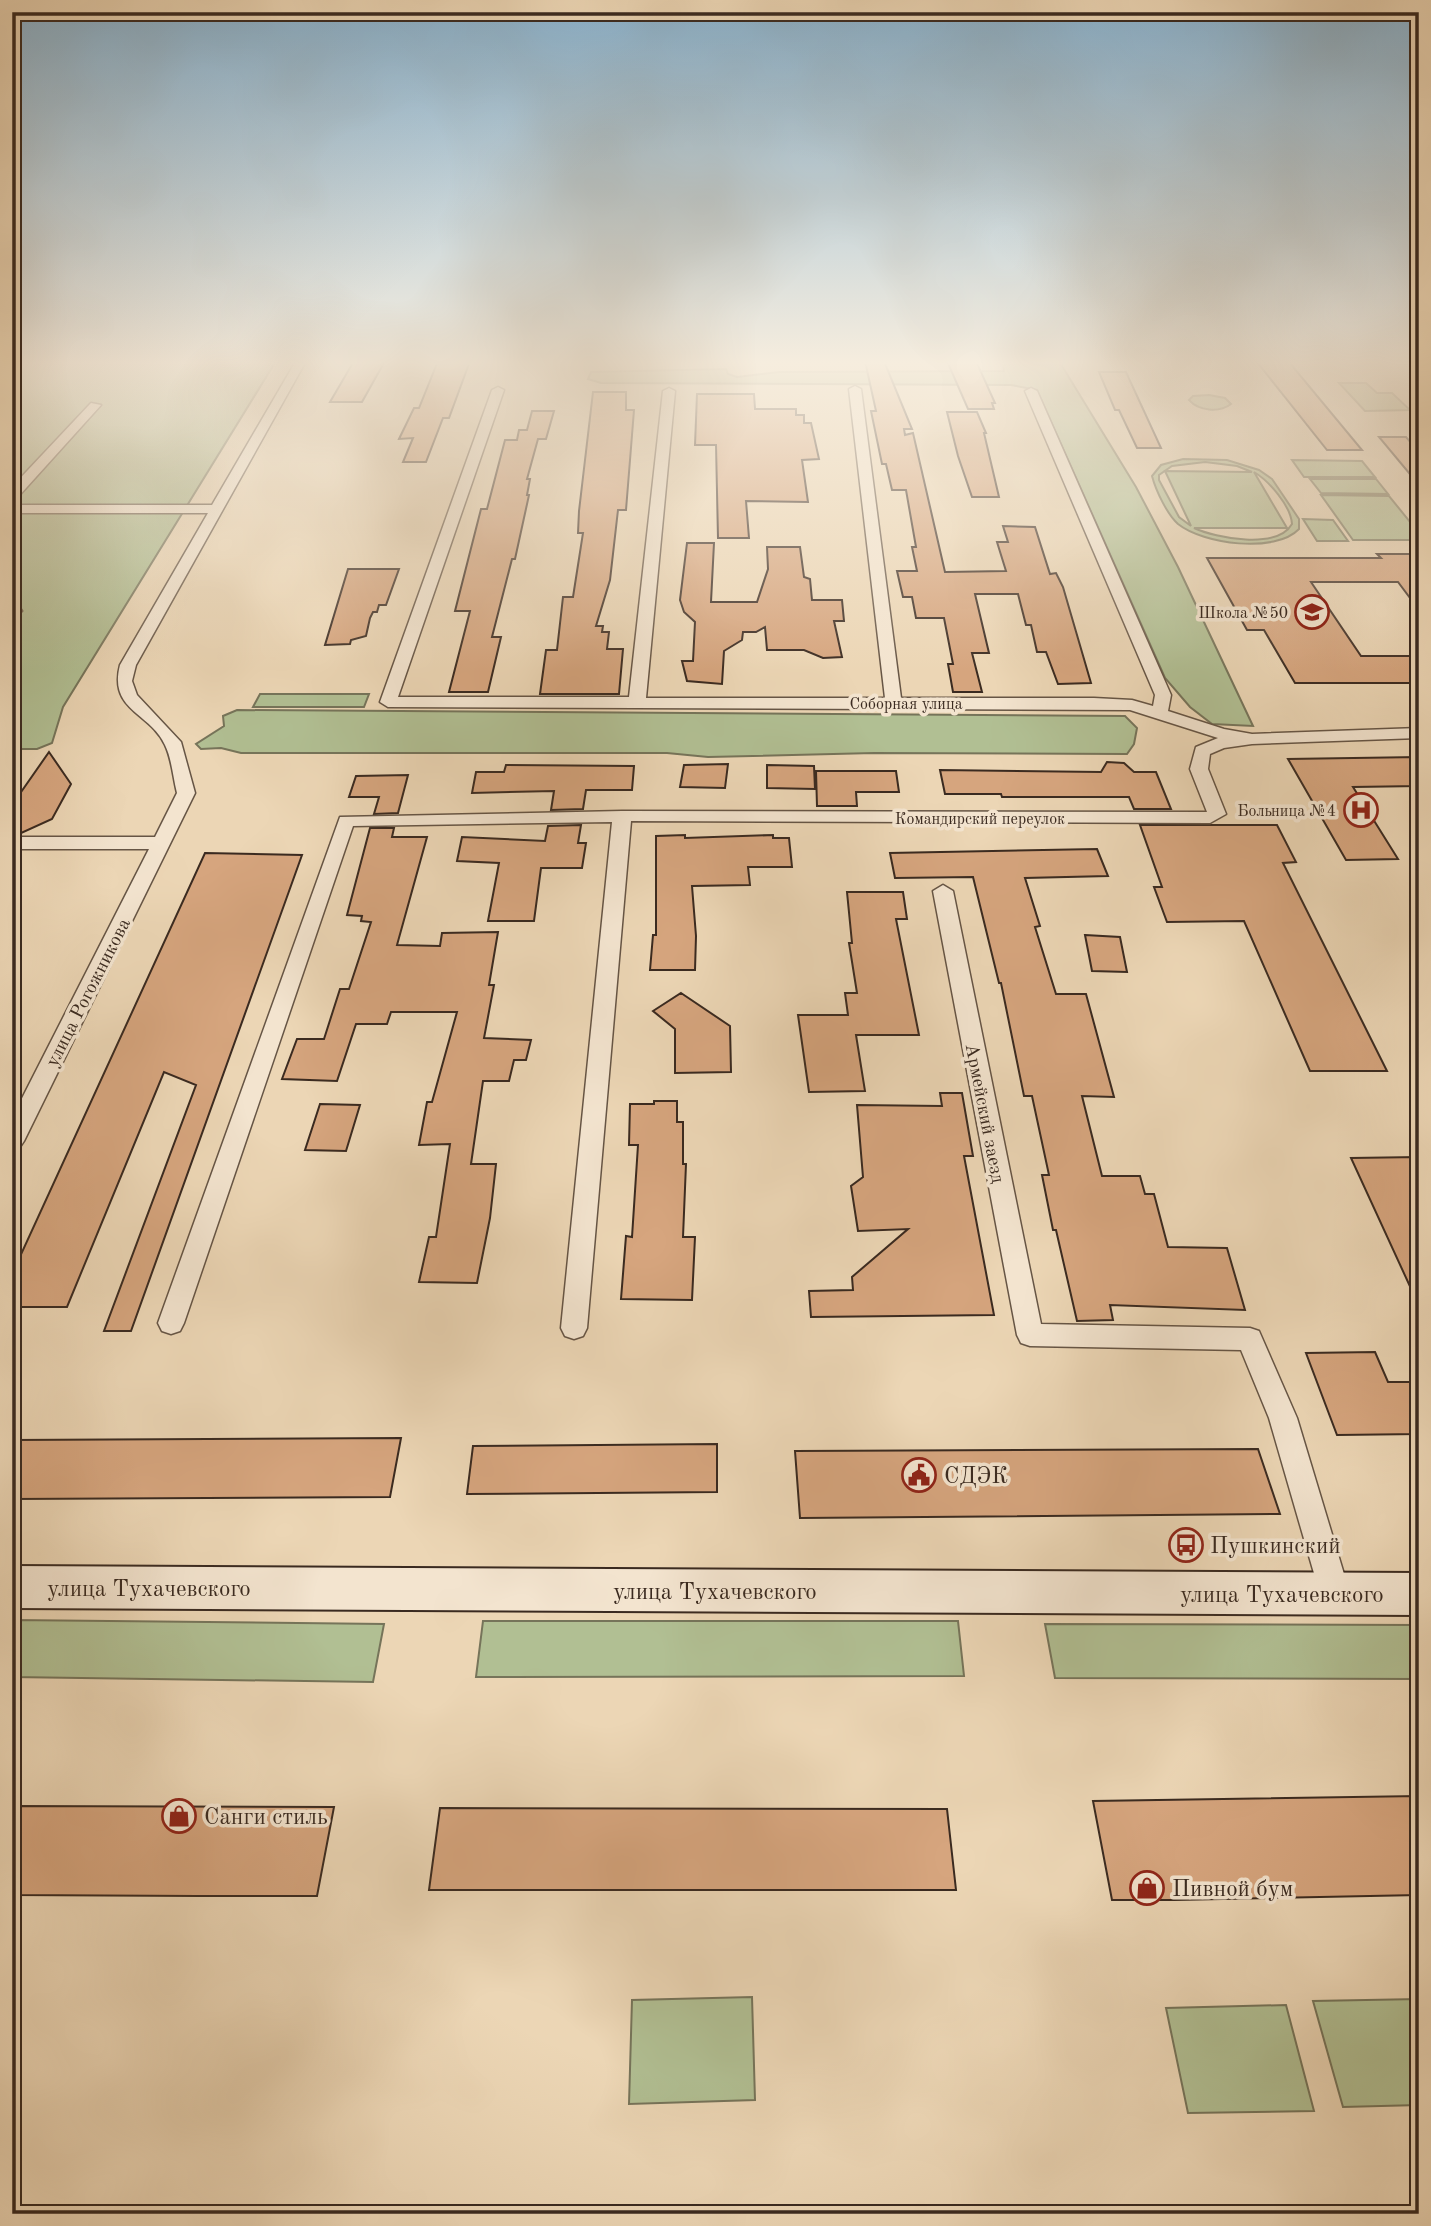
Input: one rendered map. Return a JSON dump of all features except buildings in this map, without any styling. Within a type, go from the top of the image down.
[{"type":"main road","name":"улица Тухачевского","points":[[12,1587],[1419,1594]]},
{"type":"street","points":[[12,495],[40,465]]},
{"type":"street","name":"улица Рогожникова","points":[[12,1142],[186,793],[173,742],[130,697],[124,681],[128,665],[241,465]]},
{"type":"street","name":"Соборная улица","points":[[472,465],[388,702],[1094,703],[1132,705],[1221,734],[1252,739],[1419,733]]},
{"type":"street","points":[[637,702],[661,465]]},
{"type":"street","points":[[864,465],[894,703]]},
{"type":"street","points":[[1063,465],[1163,695],[1160,712]]},
{"type":"street","points":[[12,509],[215,509]]},
{"type":"street","name":"Командирский переулок","points":[[171,1324],[346,821],[622,816],[1210,818],[1217,814],[1199,769],[1202,751],[1220,743],[1252,739]]},
{"type":"street","points":[[574,1328],[622,816]]},
{"type":"street","points":[[12,843],[161,843]]},
{"type":"street","name":"Армейский заезд","points":[[943,891],[1030,1335],[1250,1339],[1283,1418],[1335,1594]]},
{"type":"green space","points":[[12,465],[212,465],[63,707],[52,743],[37,749],[12,749]]},
{"type":"green space","points":[[1070,465],[1122,465],[1178,567],[1253,726],[1212,724],[1190,707],[1165,678]]},
{"type":"green space","points":[[1161,465],[1181,465],[1172,466],[1159,475],[1159,480],[1179,517],[1191,526],[1165,471],[1252,472],[1228,465],[1243,465],[1259,470],[1272,479],[1299,519],[1299,529],[1288,537],[1257,544],[1204,537],[1189,531],[1174,520],[1159,495],[1152,476]],"holes":[[[1254,472],[1266,481],[1291,517],[1292,524],[1284,532],[1273,537],[1246,540],[1194,528],[1287,528]]]},
{"type":"green space","points":[[1295,465],[1365,465],[1375,477],[1304,477]]},
{"type":"green space","points":[[1310,479],[1376,479],[1388,494],[1321,493]]},
{"type":"green space","points":[[1321,495],[1389,496],[1419,533],[1419,540],[1353,540]]},
{"type":"green space","points":[[1303,519],[1333,520],[1348,541],[1317,541]]},
{"type":"green space","points":[[260,694],[369,694],[364,707],[253,707]]},
{"type":"green space","points":[[237,710],[1125,716],[1137,728],[1134,744],[1127,754],[874,753],[708,757],[667,753],[241,753],[221,748],[201,749],[196,744],[224,726],[223,716]]},
{"type":"green space","points":[[12,1620],[384,1624],[373,1682],[12,1677]]},
{"type":"green space","points":[[483,1621],[958,1621],[964,1676],[476,1677]]},
{"type":"green space","points":[[1045,1624],[1419,1625],[1419,1679],[1055,1678]]},
{"type":"green space","points":[[752,1997],[755,2100],[629,2104],[632,2000]]},
{"type":"green space","points":[[1419,1999],[1419,2105],[1343,2107],[1313,2001]]},
{"type":"green space","points":[[1286,2005],[1314,2111],[1188,2113],[1166,2008]]},
{"type":"place","name":"Школа №50","points":[[1312,612]]},
{"type":"place","name":"Больница №4","points":[[1361,810]]},
{"type":"place","name":"СДЭК","points":[[919,1475]]},
{"type":"place","name":"Пушкинский","points":[[1186,1545]]},
{"type":"place","name":"Санги стиль","points":[[179,1816]]},
{"type":"place","name":"Пивной бум","points":[[1147,1888]]}]
